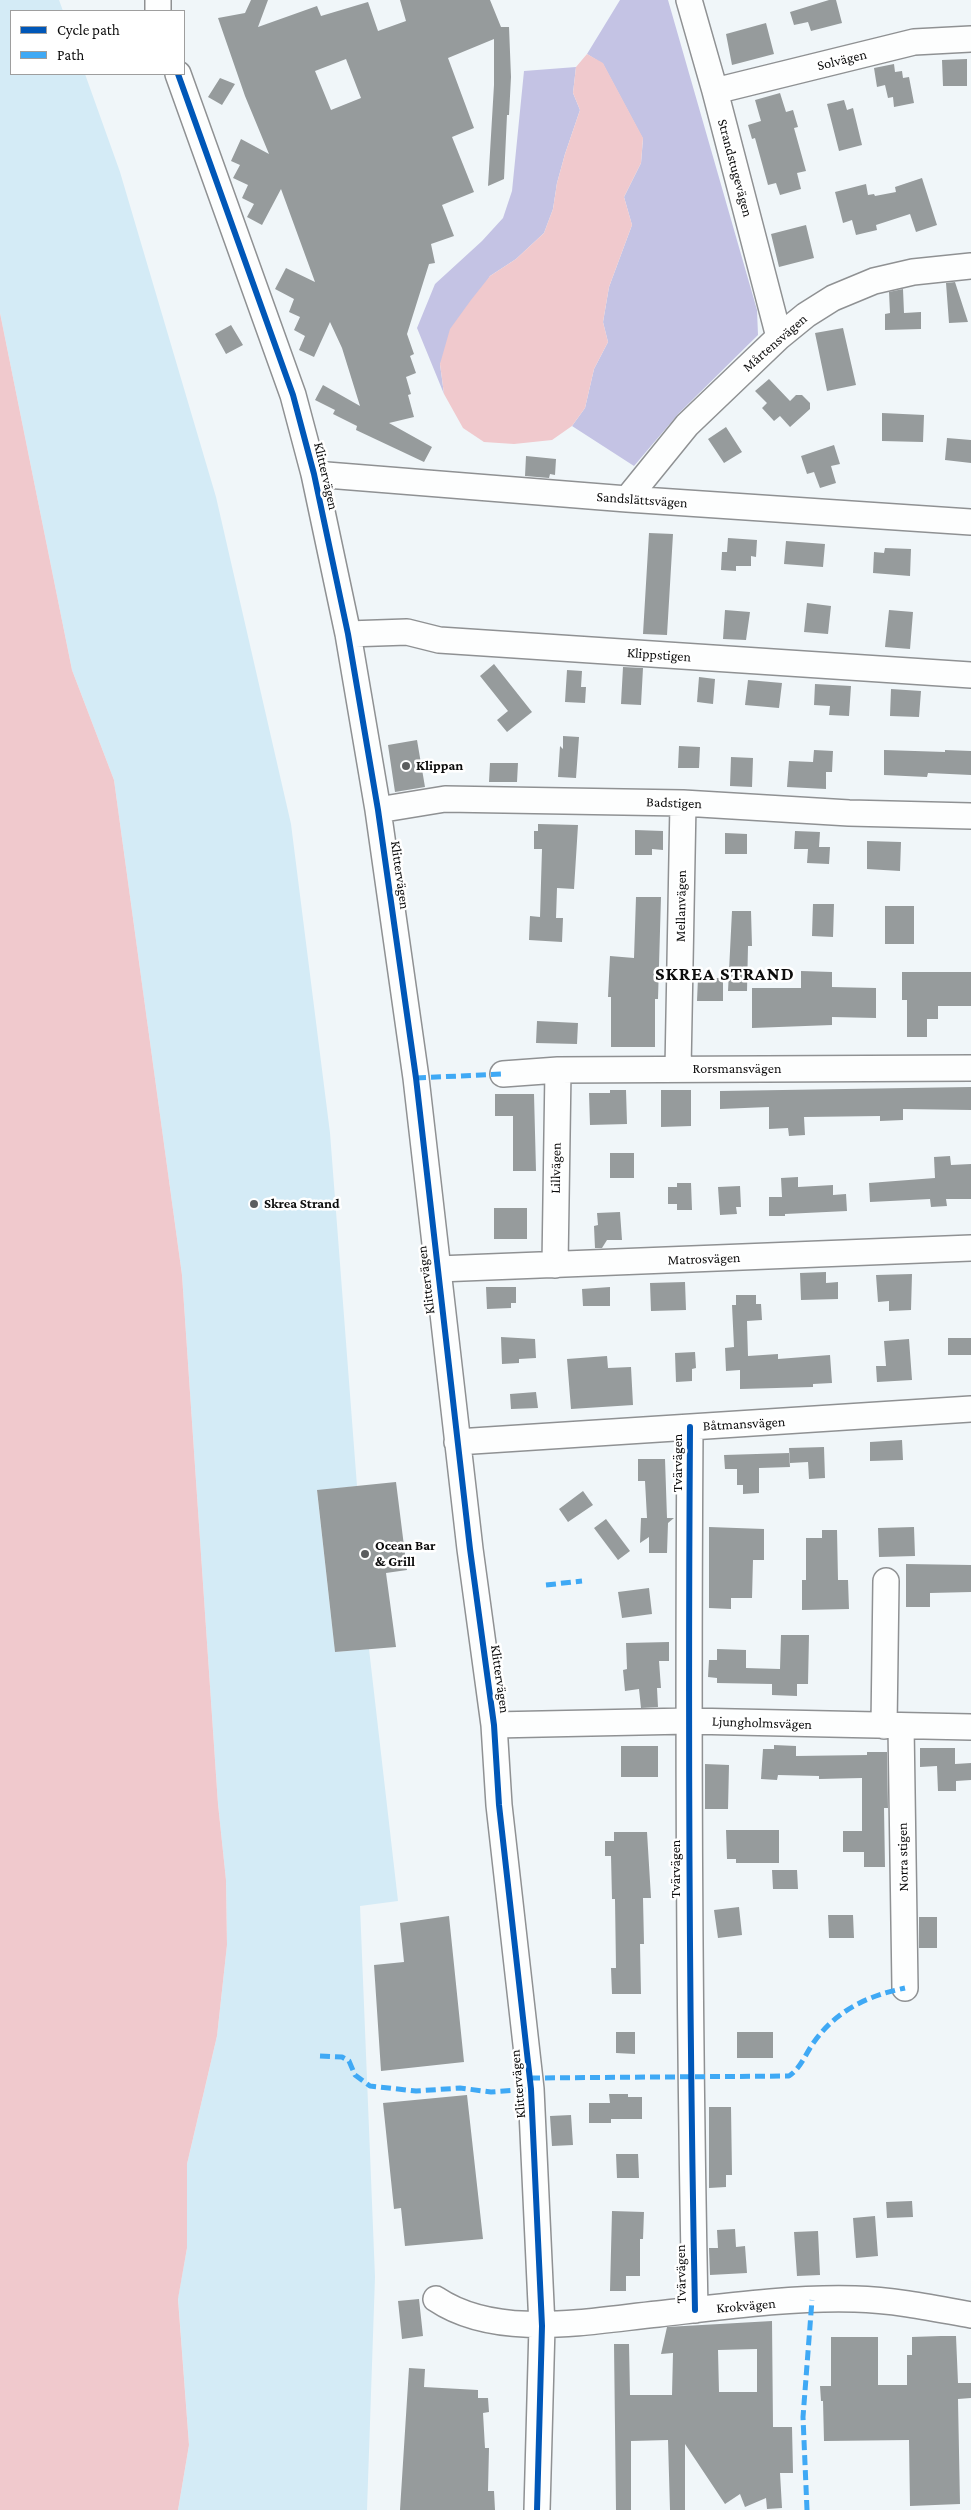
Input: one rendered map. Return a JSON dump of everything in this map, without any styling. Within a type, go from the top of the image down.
[{"type":"street","name":"Strandstugevägen","points":[[689,0],[715,91],[778,337]]},
{"type":"street","name":"Solvägen","points":[[715,91],[914,42],[971,39]]},
{"type":"street","name":"Klittervägen","points":[[178,75],[276,342],[293,395],[314,474],[348,634],[378,810],[416,1078],[457,1442],[494,1725],[499,1804],[531,2090],[542,2326],[537,2510]]},
{"type":"street","name":"Mårtensvägen","points":[[627,499],[686,425],[778,337],[833,298],[874,282],[913,272],[971,266]]},
{"type":"street","name":"Sandslättsvägen","points":[[314,474],[627,499],[971,522]]},
{"type":"street","name":"Klippstigen","points":[[348,634],[406,632],[439,640],[971,675]]},
{"type":"street","name":"Badstigen","points":[[378,810],[445,799],[683,803],[849,813],[971,816]]},
{"type":"street","name":"Mellanvägen","points":[[678,1069],[683,803]]},
{"type":"street","name":"Rorsmansvägen","points":[[503,1074],[558,1070],[971,1068]]},
{"type":"street","name":"Lillvägen","points":[[555,1265],[558,1070]]},
{"type":"street","name":"Matrosvägen","points":[[438,1269],[971,1248]]},
{"type":"street","name":"Båtmansvägen","points":[[457,1442],[971,1409]]},
{"type":"street","name":"Tvärvägen","points":[[690,1427],[688,1721],[690,2077],[694,2310]]},
{"type":"street","name":"Norra stigen","points":[[886,1581],[905,1988]]},
{"type":"street","name":"Ljungholmsvägen","points":[[494,1725],[688,1721],[971,1727]]},
{"type":"street","name":"Krokvägen","points":[[436,2299],[466,2316],[542,2326],[694,2310],[855,2298],[910,2304],[971,2315]]},
{"type":"shaded area","points":[[620,0],[668,0],[757,310],[758,335],[679,413],[634,466],[572,426],[585,408],[594,369],[608,342],[603,322],[609,287],[632,225],[624,197],[641,163],[643,139],[603,64],[587,54]]},
{"type":"shaded area","points":[[587,54],[603,63],[643,138],[641,163],[624,197],[632,225],[609,287],[603,322],[608,342],[594,369],[585,408],[572,426],[552,440],[514,444],[484,442],[463,428],[444,394],[440,364],[450,329],[490,276],[516,259],[544,233],[553,209],[557,183],[565,154],[580,110],[573,93],[576,67]]},
{"type":"shaded area","points":[[576,67],[573,93],[580,110],[565,154],[557,183],[553,209],[544,233],[516,259],[490,276],[440,364],[444,394],[417,328],[435,284],[482,241],[503,218],[512,191],[524,71]]},
{"type":"shaded area","points":[[0,313],[72,670],[114,780],[182,1275],[218,1804],[226,1880],[227,1945],[217,2036],[187,2164],[187,2248],[178,2299],[189,2445],[178,2510],[0,2510]]},
{"type":"sand","name":"Skrea Strand","points":[[0,0],[59,0],[63,10],[10,10],[10,75],[85,75],[120,172],[216,497],[291,824],[330,1133],[357,1486],[317,1491],[335,1652],[369,1649],[398,1901],[360,1906],[375,2277],[367,2510],[178,2510],[189,2445],[178,2298],[187,2248],[187,2164],[217,2036],[227,1945],[226,1880],[218,1804],[182,1275],[114,780],[72,670],[0,313]]},
{"type":"building","points":[[251,0],[268,0],[258,27],[317,6],[321,16],[368,2],[378,31],[406,21],[400,0],[490,0],[501,27],[509,27],[511,77],[504,179],[488,186],[494,85],[494,39],[448,58],[474,128],[452,137],[474,192],[442,205],[454,236],[431,244],[435,263],[429,264],[407,334],[414,354],[410,356],[416,373],[406,377],[411,394],[408,395],[414,417],[389,423],[432,447],[424,462],[356,430],[357,426],[333,414],[335,410],[315,400],[323,385],[360,406],[342,348],[330,322],[314,357],[299,350],[305,336],[294,330],[300,317],[289,312],[294,299],[275,289],[286,268],[315,282],[281,189],[262,225],[247,217],[254,204],[242,198],[248,185],[233,178],[240,165],[231,161],[241,139],[269,154],[245,96],[218,18],[245,13]],"holes":[[[346,59],[361,98],[331,110],[315,71]]]},
{"type":"building","points":[[829,0],[836,0],[842,23],[811,31],[808,22],[794,25],[790,12]]},
{"type":"building","points":[[766,23],[774,54],[732,65],[726,34]]},
{"type":"building","points":[[967,59],[967,86],[943,86],[942,60]]},
{"type":"building","points":[[894,64],[895,72],[902,71],[903,78],[909,77],[914,103],[894,107],[893,97],[888,98],[885,85],[877,87],[874,68]]},
{"type":"building","points":[[220,78],[235,84],[222,105],[208,97]]},
{"type":"building","points":[[780,93],[786,112],[793,110],[798,127],[794,128],[806,171],[797,173],[801,189],[780,195],[776,183],[768,185],[755,138],[752,139],[748,125],[761,121],[755,100]]},
{"type":"building","points":[[844,100],[847,110],[853,108],[862,145],[839,151],[827,104]]},
{"type":"building","points":[[922,178],[937,225],[916,232],[910,214],[876,225],[877,230],[856,235],[852,220],[843,223],[835,192],[866,184],[868,195],[874,194],[875,196],[896,192],[895,187]]},
{"type":"building","points":[[806,225],[814,258],[779,267],[771,234]]},
{"type":"building","points":[[955,282],[968,322],[949,323],[946,283]]},
{"type":"building","points":[[903,289],[904,313],[921,312],[921,329],[885,330],[885,314],[890,313],[889,292]]},
{"type":"building","points":[[231,325],[243,345],[226,354],[215,334]]},
{"type":"building","points":[[843,328],[856,385],[827,391],[815,333]]},
{"type":"building","points":[[769,379],[790,401],[796,395],[802,395],[810,403],[810,409],[790,427],[780,416],[774,421],[762,408],[767,403],[755,391]]},
{"type":"building","points":[[882,413],[924,415],[923,442],[882,441]]},
{"type":"building","points":[[726,427],[742,452],[724,463],[708,439]]},
{"type":"building","points":[[947,438],[971,440],[971,463],[945,460]]},
{"type":"building","points":[[834,445],[840,464],[831,466],[836,483],[820,488],[814,472],[807,474],[801,456]]},
{"type":"building","points":[[526,456],[556,459],[555,475],[550,474],[549,478],[525,476]]},
{"type":"building","points":[[649,533],[673,534],[667,635],[643,634]]},
{"type":"building","points":[[728,538],[757,540],[756,557],[751,556],[751,566],[736,566],[736,571],[721,570],[722,552],[727,552]]},
{"type":"building","points":[[786,541],[825,544],[823,567],[784,564]]},
{"type":"building","points":[[885,548],[911,549],[910,576],[873,573],[874,552],[884,553]]},
{"type":"building","points":[[807,603],[831,606],[828,634],[804,632]]},
{"type":"building","points":[[725,610],[750,612],[746,640],[723,639]]},
{"type":"building","points":[[889,610],[913,612],[910,649],[885,647]]},
{"type":"building","points":[[494,664],[532,712],[507,732],[497,720],[508,711],[480,676]]},
{"type":"building","points":[[623,667],[643,668],[641,705],[621,704]]},
{"type":"building","points":[[567,670],[582,671],[581,687],[586,687],[585,703],[565,702]]},
{"type":"building","points":[[699,677],[715,679],[713,704],[697,702]]},
{"type":"building","points":[[748,680],[782,683],[779,708],[745,705]]},
{"type":"building","points":[[815,684],[851,686],[849,716],[829,715],[830,706],[814,705]]},
{"type":"building","points":[[891,689],[921,691],[919,717],[890,716]]},
{"type":"building","points":[[563,736],[579,737],[576,778],[558,777],[560,746],[563,749]]},
{"type":"building","name":"Klippan","points":[[417,740],[425,787],[395,792],[388,745]]},
{"type":"building","points":[[679,746],[700,747],[699,768],[678,768]]},
{"type":"building","points":[[814,750],[833,751],[832,772],[826,772],[826,789],[787,787],[789,761],[813,762]]},
{"type":"building","points":[[884,750],[971,751],[971,775],[928,773],[927,777],[884,775]]},
{"type":"building","points":[[731,757],[753,758],[752,787],[730,786]]},
{"type":"building","points":[[490,763],[518,763],[517,782],[489,782]]},
{"type":"building","points":[[538,824],[578,825],[574,889],[557,888],[556,918],[563,918],[562,942],[529,940],[530,916],[540,917],[542,849],[534,849],[534,831],[538,831]]},
{"type":"building","points":[[635,830],[663,831],[663,850],[652,849],[652,855],[635,855]]},
{"type":"building","points":[[795,831],[820,832],[819,847],[830,847],[829,864],[807,863],[808,849],[794,849]]},
{"type":"building","points":[[725,833],[747,834],[747,854],[725,854]]},
{"type":"building","points":[[867,841],[901,842],[900,871],[867,869]]},
{"type":"building","points":[[636,897],[661,897],[658,999],[655,999],[655,1047],[611,1047],[611,997],[608,997],[610,956],[634,958]]},
{"type":"building","points":[[813,904],[834,904],[833,937],[812,936]]},
{"type":"building","points":[[885,906],[914,906],[914,944],[885,944]]},
{"type":"building","points":[[732,911],[751,911],[752,946],[748,946],[747,991],[728,991]]},
{"type":"building","points":[[801,971],[832,972],[832,987],[876,988],[876,1018],[832,1017],[832,1025],[752,1028],[752,988],[801,988]]},
{"type":"building","points":[[902,972],[971,972],[971,1006],[938,1006],[938,1019],[927,1019],[927,1037],[907,1037],[907,1000],[902,1000]]},
{"type":"building","points":[[698,978],[723,978],[723,1001],[697,1001]]},
{"type":"building","points":[[537,1021],[578,1023],[577,1044],[536,1043]]},
{"type":"building","points":[[971,1087],[971,1110],[903,1109],[903,1120],[880,1121],[880,1116],[804,1117],[805,1135],[789,1136],[788,1128],[769,1129],[769,1107],[720,1109],[720,1091]]},
{"type":"building","points":[[610,1090],[626,1090],[627,1124],[590,1125],[589,1093],[610,1093]]},
{"type":"building","points":[[661,1090],[691,1090],[691,1126],[661,1127]]},
{"type":"building","points":[[495,1094],[534,1094],[536,1171],[513,1171],[513,1116],[495,1116]]},
{"type":"building","points":[[610,1153],[634,1153],[634,1178],[610,1178]]},
{"type":"building","points":[[950,1156],[951,1165],[971,1164],[971,1199],[946,1199],[947,1206],[931,1207],[930,1199],[870,1202],[869,1183],[935,1178],[934,1157]]},
{"type":"building","points":[[798,1177],[798,1187],[833,1185],[833,1195],[846,1194],[847,1211],[769,1216],[769,1197],[782,1197],[781,1178]]},
{"type":"building","points":[[677,1183],[691,1183],[692,1210],[677,1210],[677,1204],[668,1204],[668,1187],[677,1187]]},
{"type":"building","points":[[740,1186],[741,1207],[736,1207],[737,1214],[720,1215],[718,1187]]},
{"type":"building","points":[[494,1208],[527,1208],[527,1239],[494,1239]]},
{"type":"building","points":[[620,1212],[622,1240],[607,1240],[602,1248],[595,1248],[594,1226],[598,1225],[597,1213]]},
{"type":"building","points":[[826,1272],[826,1283],[838,1282],[838,1299],[801,1300],[800,1273]]},
{"type":"building","points":[[912,1274],[911,1310],[889,1311],[889,1301],[878,1302],[876,1275]]},
{"type":"building","points":[[685,1282],[686,1310],[651,1311],[650,1283]]},
{"type":"building","points":[[486,1287],[516,1287],[516,1303],[511,1303],[511,1308],[487,1309]]},
{"type":"building","points":[[610,1287],[610,1306],[583,1306],[582,1289]]},
{"type":"building","points":[[736,1295],[756,1295],[756,1304],[761,1304],[762,1320],[747,1321],[748,1356],[778,1354],[778,1359],[830,1355],[832,1383],[813,1384],[813,1387],[740,1389],[740,1370],[726,1371],[725,1348],[734,1347],[732,1305],[736,1305]]},
{"type":"building","points":[[501,1337],[535,1339],[536,1358],[519,1359],[519,1363],[502,1364]]},
{"type":"building","points":[[948,1338],[971,1338],[971,1355],[948,1355]]},
{"type":"building","points":[[909,1339],[912,1380],[877,1382],[876,1366],[886,1366],[884,1341]]},
{"type":"building","points":[[695,1352],[696,1368],[692,1369],[692,1381],[676,1382],[675,1353]]},
{"type":"building","points":[[607,1356],[608,1368],[631,1367],[633,1405],[571,1409],[567,1359]]},
{"type":"building","points":[[536,1392],[538,1408],[511,1409],[510,1394]]},
{"type":"building","points":[[902,1440],[903,1460],[870,1461],[870,1442]]},
{"type":"building","points":[[824,1447],[825,1478],[809,1479],[808,1462],[790,1463],[789,1448]]},
{"type":"building","points":[[789,1453],[790,1467],[759,1468],[759,1493],[743,1494],[743,1485],[737,1485],[737,1469],[725,1469],[724,1455]]},
{"type":"building","points":[[638,1459],[665,1459],[667,1518],[674,1518],[668,1523],[667,1553],[649,1553],[649,1537],[640,1543],[641,1518],[647,1518],[645,1481],[638,1481]]},
{"type":"building","name":"Ocean Bar & Grill","points":[[396,1482],[407,1570],[386,1573],[396,1647],[335,1652],[317,1490]]},
{"type":"building","points":[[583,1491],[593,1505],[568,1522],[559,1509]]},
{"type":"building","points":[[606,1519],[630,1551],[618,1560],[594,1528]]},
{"type":"building","points":[[709,1527],[764,1529],[764,1560],[753,1560],[752,1598],[731,1598],[731,1609],[709,1608]]},
{"type":"building","points":[[914,1527],[915,1556],[879,1557],[878,1528]]},
{"type":"building","points":[[822,1530],[837,1530],[838,1580],[848,1580],[849,1609],[802,1610],[802,1580],[806,1580],[806,1538],[822,1538]]},
{"type":"building","points":[[906,1564],[971,1565],[971,1592],[930,1593],[930,1607],[906,1607]]},
{"type":"building","points":[[649,1588],[652,1614],[622,1618],[618,1592]]},
{"type":"building","points":[[781,1635],[809,1635],[808,1684],[797,1684],[797,1696],[772,1695],[772,1684],[717,1683],[717,1678],[708,1677],[709,1660],[717,1660],[717,1649],[746,1650],[746,1668],[780,1669]]},
{"type":"building","points":[[669,1642],[669,1661],[659,1661],[661,1688],[657,1688],[658,1707],[641,1708],[639,1689],[625,1691],[623,1670],[627,1669],[626,1643]]},
{"type":"building","points":[[774,1745],[796,1746],[796,1756],[867,1755],[867,1752],[887,1752],[888,1808],[884,1808],[885,1867],[864,1867],[864,1852],[843,1852],[843,1831],[862,1831],[862,1778],[819,1779],[819,1776],[778,1775],[777,1780],[761,1779],[763,1749],[774,1749]]},
{"type":"building","points":[[621,1746],[658,1746],[658,1777],[621,1777]]},
{"type":"building","points":[[920,1748],[955,1748],[955,1764],[971,1763],[971,1780],[956,1781],[956,1791],[938,1791],[937,1766],[920,1767]]},
{"type":"building","points":[[705,1764],[729,1765],[728,1809],[705,1809]]},
{"type":"building","points":[[726,1830],[779,1830],[779,1863],[736,1863],[736,1859],[727,1859]]},
{"type":"building","points":[[614,1832],[647,1832],[651,1898],[643,1898],[644,1944],[640,1944],[641,1994],[612,1994],[611,1968],[616,1968],[615,1899],[612,1899],[611,1856],[605,1856],[605,1841],[614,1841]]},
{"type":"building","points":[[772,1870],[797,1870],[798,1889],[773,1889]]},
{"type":"building","points":[[739,1907],[742,1935],[718,1938],[714,1910]]},
{"type":"building","points":[[828,1915],[853,1915],[854,1938],[829,1938]]},
{"type":"building","points":[[449,1916],[464,2062],[381,2071],[374,1965],[404,1962],[400,1923]]},
{"type":"building","points":[[919,1917],[937,1917],[937,1948],[919,1948]]},
{"type":"building","points":[[616,2032],[635,2032],[635,2054],[616,2053]]},
{"type":"building","points":[[737,2032],[773,2032],[773,2058],[737,2058]]},
{"type":"building","points":[[609,2094],[628,2094],[628,2097],[642,2097],[642,2119],[611,2119],[611,2123],[589,2123],[589,2103],[610,2103]]},
{"type":"building","points":[[467,2095],[483,2239],[405,2246],[401,2208],[394,2209],[383,2103]]},
{"type":"building","points":[[709,2107],[731,2107],[732,2175],[726,2175],[726,2187],[709,2188]]},
{"type":"building","points":[[571,2115],[573,2145],[552,2146],[550,2116]]},
{"type":"building","points":[[616,2154],[638,2154],[639,2178],[617,2178]]},
{"type":"building","points":[[912,2201],[913,2217],[887,2218],[886,2202]]},
{"type":"building","points":[[612,2211],[644,2212],[643,2239],[640,2239],[640,2276],[626,2276],[626,2291],[610,2291]]},
{"type":"building","points":[[875,2216],[878,2256],[856,2258],[853,2218]]},
{"type":"building","points":[[735,2229],[736,2247],[745,2246],[747,2273],[710,2275],[709,2248],[718,2248],[717,2230]]},
{"type":"building","points":[[818,2231],[820,2275],[797,2276],[794,2232]]},
{"type":"building","points":[[419,2299],[423,2336],[402,2339],[398,2301]]},
{"type":"building","points":[[772,2321],[773,2427],[792,2427],[793,2473],[780,2473],[782,2508],[767,2509],[766,2498],[745,2507],[740,2494],[725,2504],[685,2444],[685,2510],[670,2510],[668,2440],[631,2441],[631,2510],[616,2510],[614,2344],[629,2344],[630,2395],[672,2395],[673,2353],[661,2354],[667,2327]],"holes":[[[757,2349],[757,2392],[719,2392],[718,2350]]]},
{"type":"building","points":[[956,2336],[958,2383],[971,2383],[971,2398],[958,2399],[960,2504],[910,2506],[909,2440],[824,2441],[823,2401],[821,2401],[820,2386],[831,2386],[831,2337],[878,2337],[878,2385],[907,2385],[907,2355],[912,2355],[912,2337]]},
{"type":"building","points":[[409,2368],[425,2369],[424,2387],[478,2390],[478,2398],[488,2398],[489,2412],[483,2413],[485,2448],[489,2448],[488,2491],[494,2491],[495,2510],[400,2510]]},
{"type":"marked path","points":[[416,1078],[503,1074]]},
{"type":"marked path","points":[[546,1585],[582,1581]]},
{"type":"marked path","points":[[530,2078],[789,2076],[800,2065],[823,2031],[843,2013],[878,1995],[905,1988]]},
{"type":"marked path","points":[[320,2056],[342,2057],[349,2061],[355,2075],[370,2086],[416,2091],[460,2088],[491,2092],[531,2089]]},
{"type":"marked path","points":[[807,2510],[803,2417],[812,2300]]},
{"type":"cycle path","points":[[178,75],[293,395],[314,474],[348,634],[378,810],[416,1078],[470,1549],[494,1725],[499,1805],[531,2089],[542,2326],[537,2510]]},
{"type":"cycle path","points":[[690,1427],[691,2089],[695,2310]]},
{"type":"place","name":"Klippan","points":[[406,766]]},
{"type":"place","name":"Skrea Strand","points":[[254,1204]]},
{"type":"place","name":"Ocean Bar & Grill","points":[[365,1554]]},
{"type":"district","name":"SKREA STRAND","points":[[725,974]]}]
